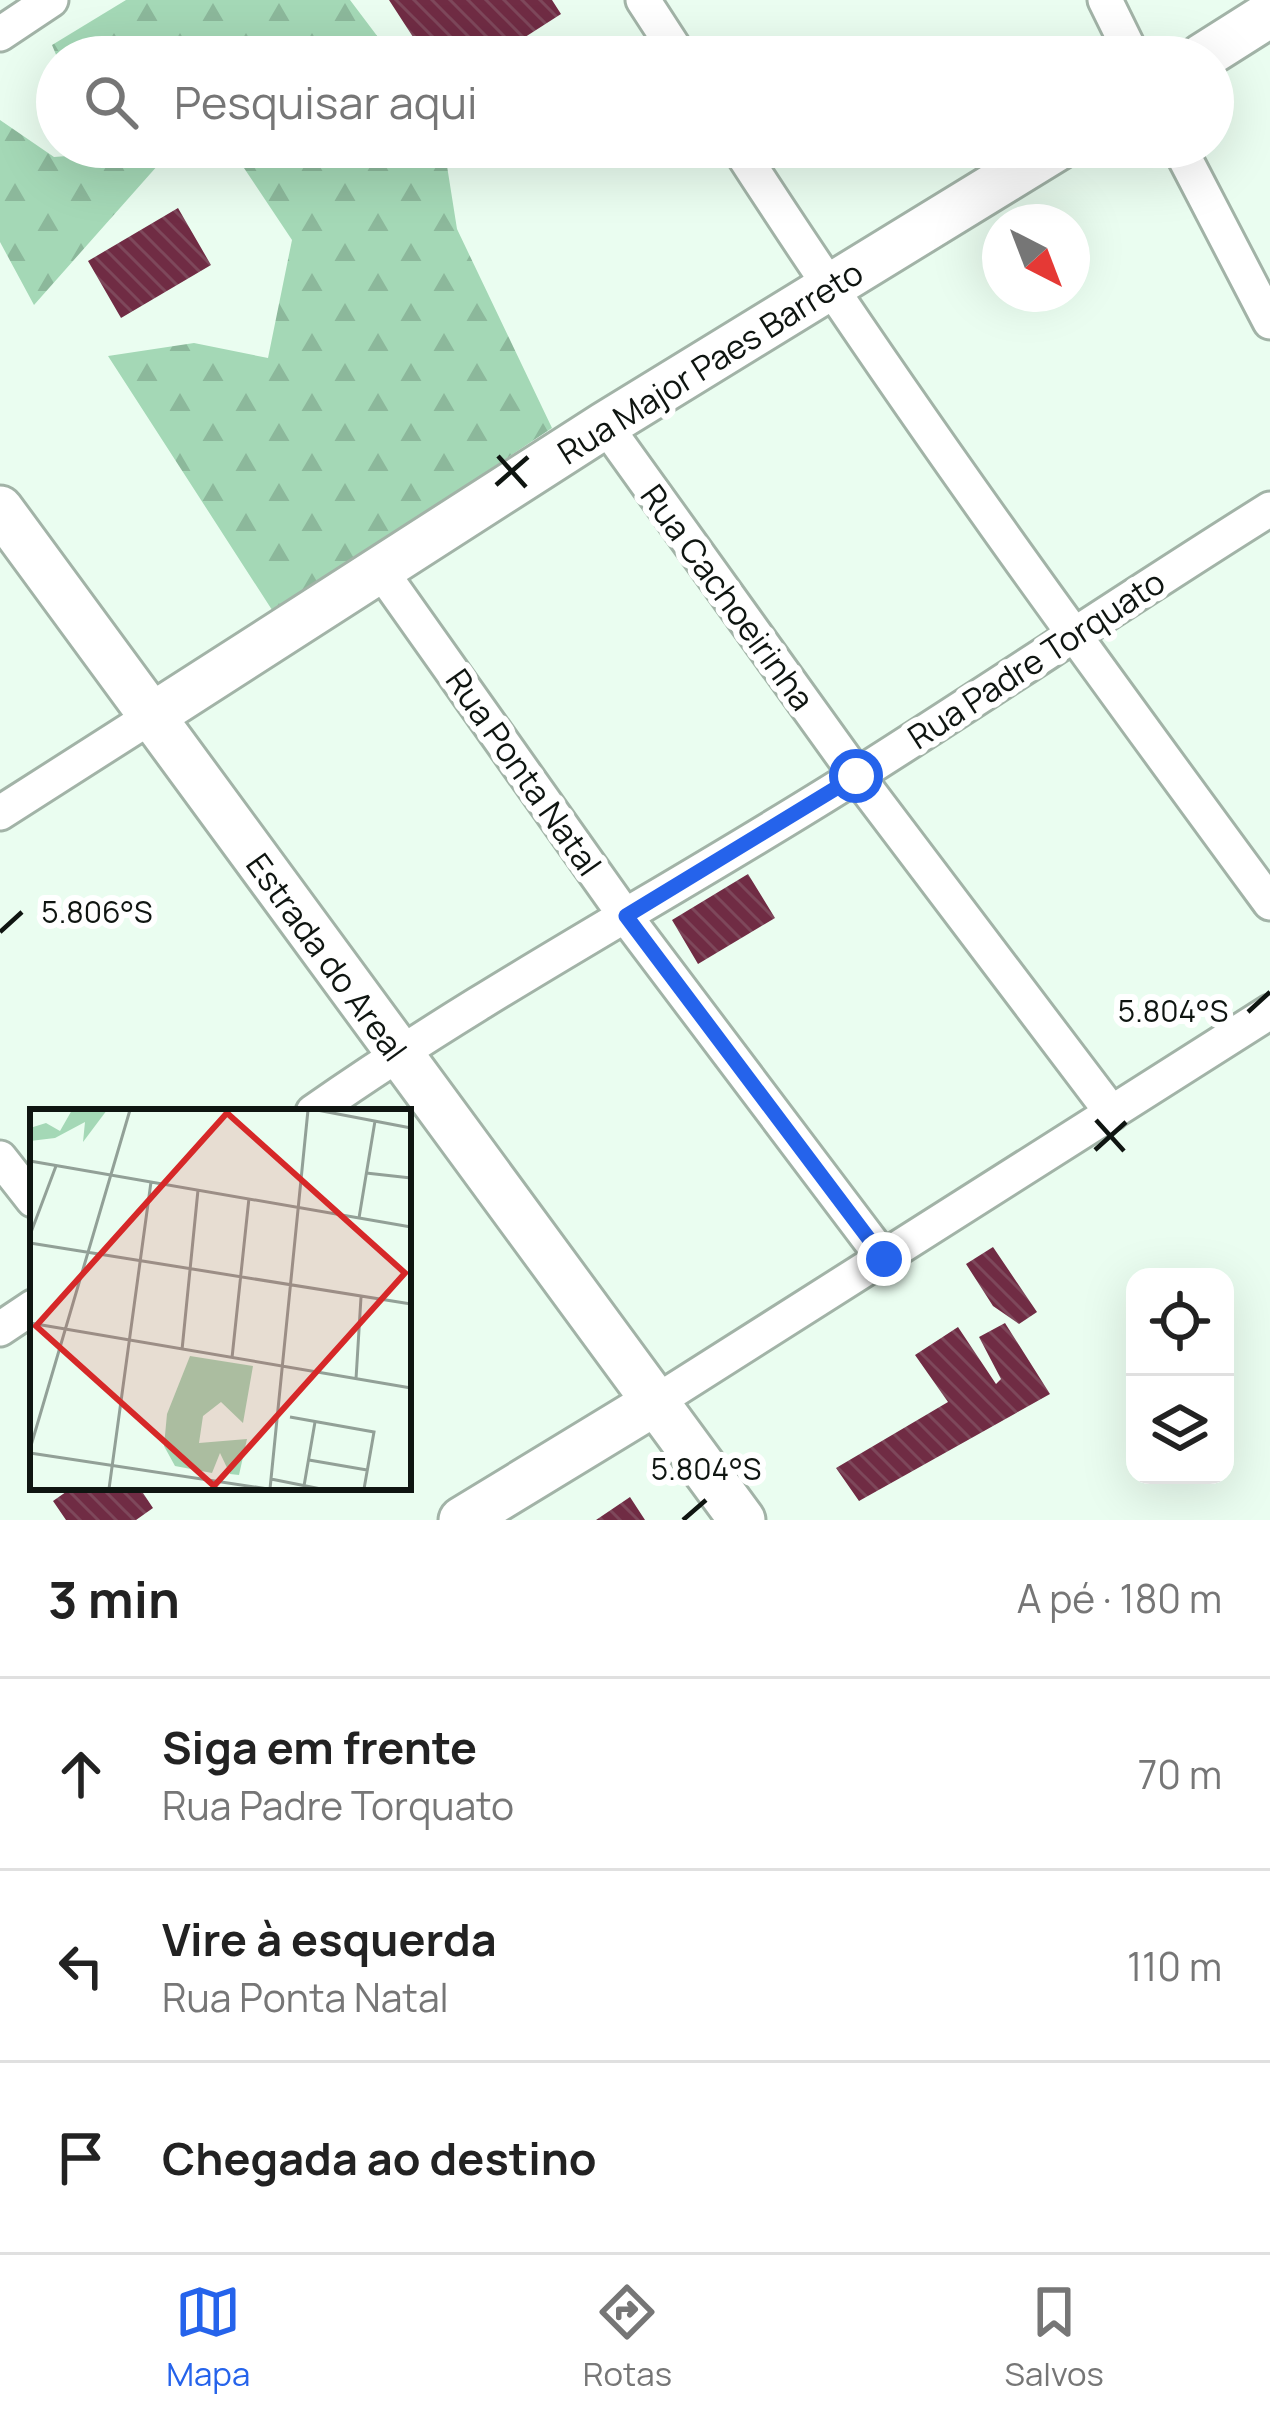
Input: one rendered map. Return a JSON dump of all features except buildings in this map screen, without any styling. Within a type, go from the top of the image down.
[{"type":"street","points":[[0,34],[50,0]]},
{"type":"street","points":[[644,0],[667,36]]},
{"type":"street","points":[[1105,0],[1123,36]]},
{"type":"street","points":[[1234,37],[1270,14]]},
{"type":"street","points":[[752,168],[829,288],[1072,633],[1270,903]]},
{"type":"street","name":"Rua Major Paes Barreto","points":[[0,813],[605,425],[1024,168]]},
{"type":"street","points":[[1190,168],[1270,322]]},
{"type":"street","name":"Rua Cachoeirinha","points":[[605,425],[856,776],[1112,1113]]},
{"type":"street","name":"Estrada do Areal","points":[[0,509],[742,1520]]},
{"type":"street","name":"Rua Padre Torquato","points":[[317,1109],[397,1053],[856,776],[1270,509]]},
{"type":"street","name":"Rua Ponta Natal","points":[[381,571],[626,916],[884,1259]]},
{"type":"street","points":[[462,1520],[884,1259],[1270,1012]]},
{"type":"street","points":[[0,1158],[30,1196]]},
{"type":"street","points":[[0,1329],[30,1309]]},
{"type":"green space","points":[[126,0],[350,0],[377,36],[67,36]]},
{"type":"green space","points":[[0,120],[36,145],[36,168],[155,168],[34,305],[0,242]]},
{"type":"green space","points":[[244,168],[447,168],[457,229],[552,428],[274,613],[108,356],[194,343],[268,358],[292,240]]},
{"type":"route","points":[[856,776],[626,916],[884,1259]]}]
